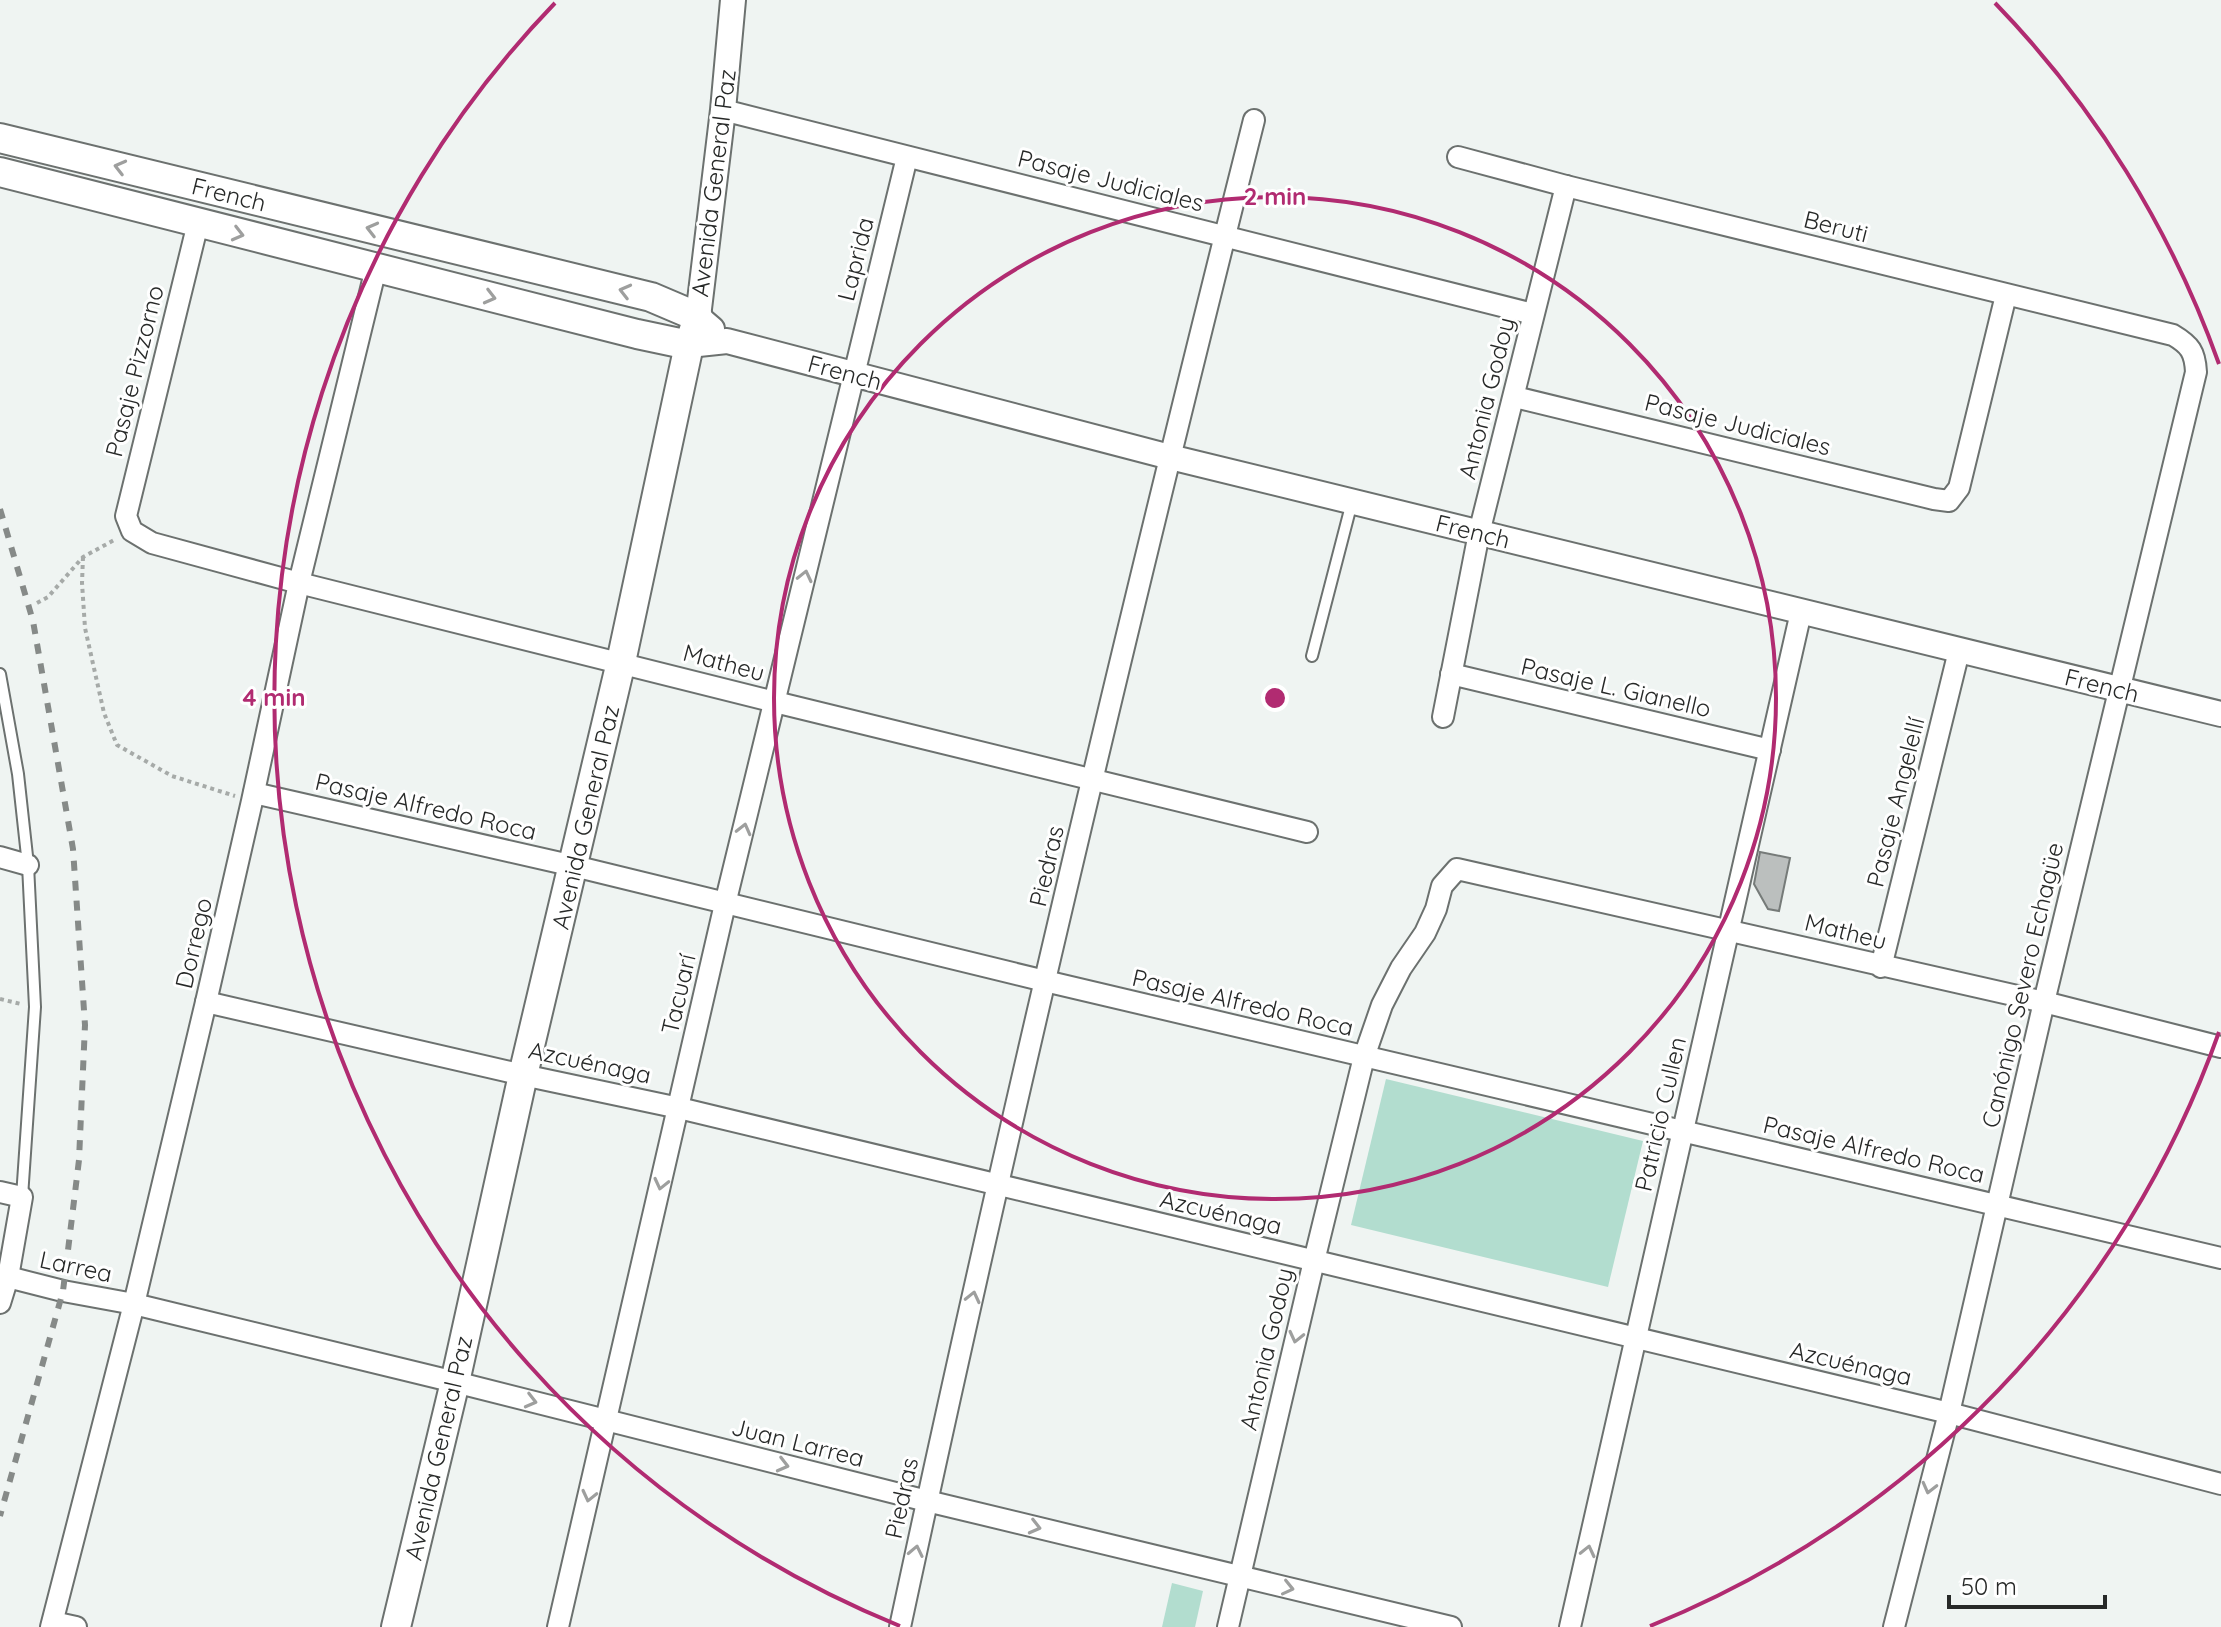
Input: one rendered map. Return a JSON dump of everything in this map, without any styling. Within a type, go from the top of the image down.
[{"type":"main road","name":"French","points":[[0,138],[651,297],[698,317]]},
{"type":"main road","name":"French","points":[[0,172],[689,345]]},
{"type":"main road","name":"Avenida General Paz","points":[[396,1627],[574,866],[689,345],[698,317]]},
{"type":"street","name":"Avenida General Paz","points":[[698,317],[733,0]]},
{"type":"street","name":"Pasaje Judiciales","points":[[723,110],[1533,314]]},
{"type":"street","name":"Piedras","points":[[900,1627],[1045,981],[1254,120]]},
{"type":"street","name":"Laprida","points":[[854,374],[907,157]]},
{"type":"street","name":"Beruti","points":[[1458,157],[2173,335],[2187,343],[2195,354]]},
{"type":"street","name":"Antonia Godoy","points":[[1443,717],[1479,533],[1566,186]]},
{"type":"street","name":"Pasaje Pizzorno","points":[[132,531],[126,516],[198,223]]},
{"type":"street","name":"Dorrego","points":[[52,1624],[134,1304],[253,797],[299,583],[376,268]]},
{"type":"street","name":"Pasaje Judiciales","points":[[1515,397],[1949,501],[1959,488],[2006,295]]},
{"type":"street","name":"French","points":[[698,317],[727,341]]},
{"type":"street","name":"French","points":[[689,345],[727,341],[1170,457],[2221,714]]},
{"type":"street","name":"Canónigo Severo Echagüe","points":[[1894,1627],[1949,1413],[2044,1002],[2196,372],[2195,354]]},
{"type":"street","name":"Tacuarí","points":[[558,1627],[725,904],[854,374]]},
{"type":"street","name":"Matheu","points":[[132,531],[152,543],[299,583],[1307,832]]},
{"type":"street","name":"Patricio Cullen","points":[[1570,1627],[1801,612]]},
{"type":"street","name":"Pasaje Angelellí","points":[[1881,967],[1959,651]]},
{"type":"street","name":"Pasaje L. Gianello","points":[[1451,674],[1770,750]]},
{"type":"street","name":"Pasaje Alfredo Roca","points":[[253,797],[574,866],[1364,1057],[2221,1258]]},
{"type":"street","points":[[0,857],[28,865]]},
{"type":"street","name":"Antonia Godoy","points":[[1228,1627],[1364,1057],[1382,1005],[1401,968],[1425,933],[1442,886],[1457,869]]},
{"type":"street","name":"Matheu","points":[[1457,869],[2044,1002],[2221,1047]]},
{"type":"street","name":"Azcuénaga","points":[[206,1002],[679,1108],[1949,1413],[2221,1484]]},
{"type":"street","points":[[0,1192],[22,1197],[8,1277],[0,1303]]},
{"type":"street","name":"Larrea","points":[[8,1277],[134,1304]]},
{"type":"street","name":"Juan Larrea","points":[[134,1304],[927,1501],[1451,1627]]},
{"type":"street","points":[[52,1624],[76,1627]]},
{"type":"lane","points":[[1312,656],[1352,502]]},
{"type":"lane","points":[[0,674],[18,774],[28,865],[35,1007],[22,1197]]},
{"type":"path","points":[[37,603],[48,597],[83,557],[132,531]]},
{"type":"path","points":[[83,557],[85,628],[104,713],[117,745],[172,776],[253,797]]},
{"type":"green space","points":[[1386,1079],[1643,1141],[1608,1287],[1351,1225]]},
{"type":"green space","points":[[1172,1583],[1203,1591],[1195,1627],[1162,1627]]},
{"type":"building","points":[[1760,852],[1790,858],[1779,911],[1768,909],[1754,884]]},
{"type":"railway","points":[[0,509],[33,621],[73,849],[85,1025],[79,1160],[63,1291],[0,1516]]}]
